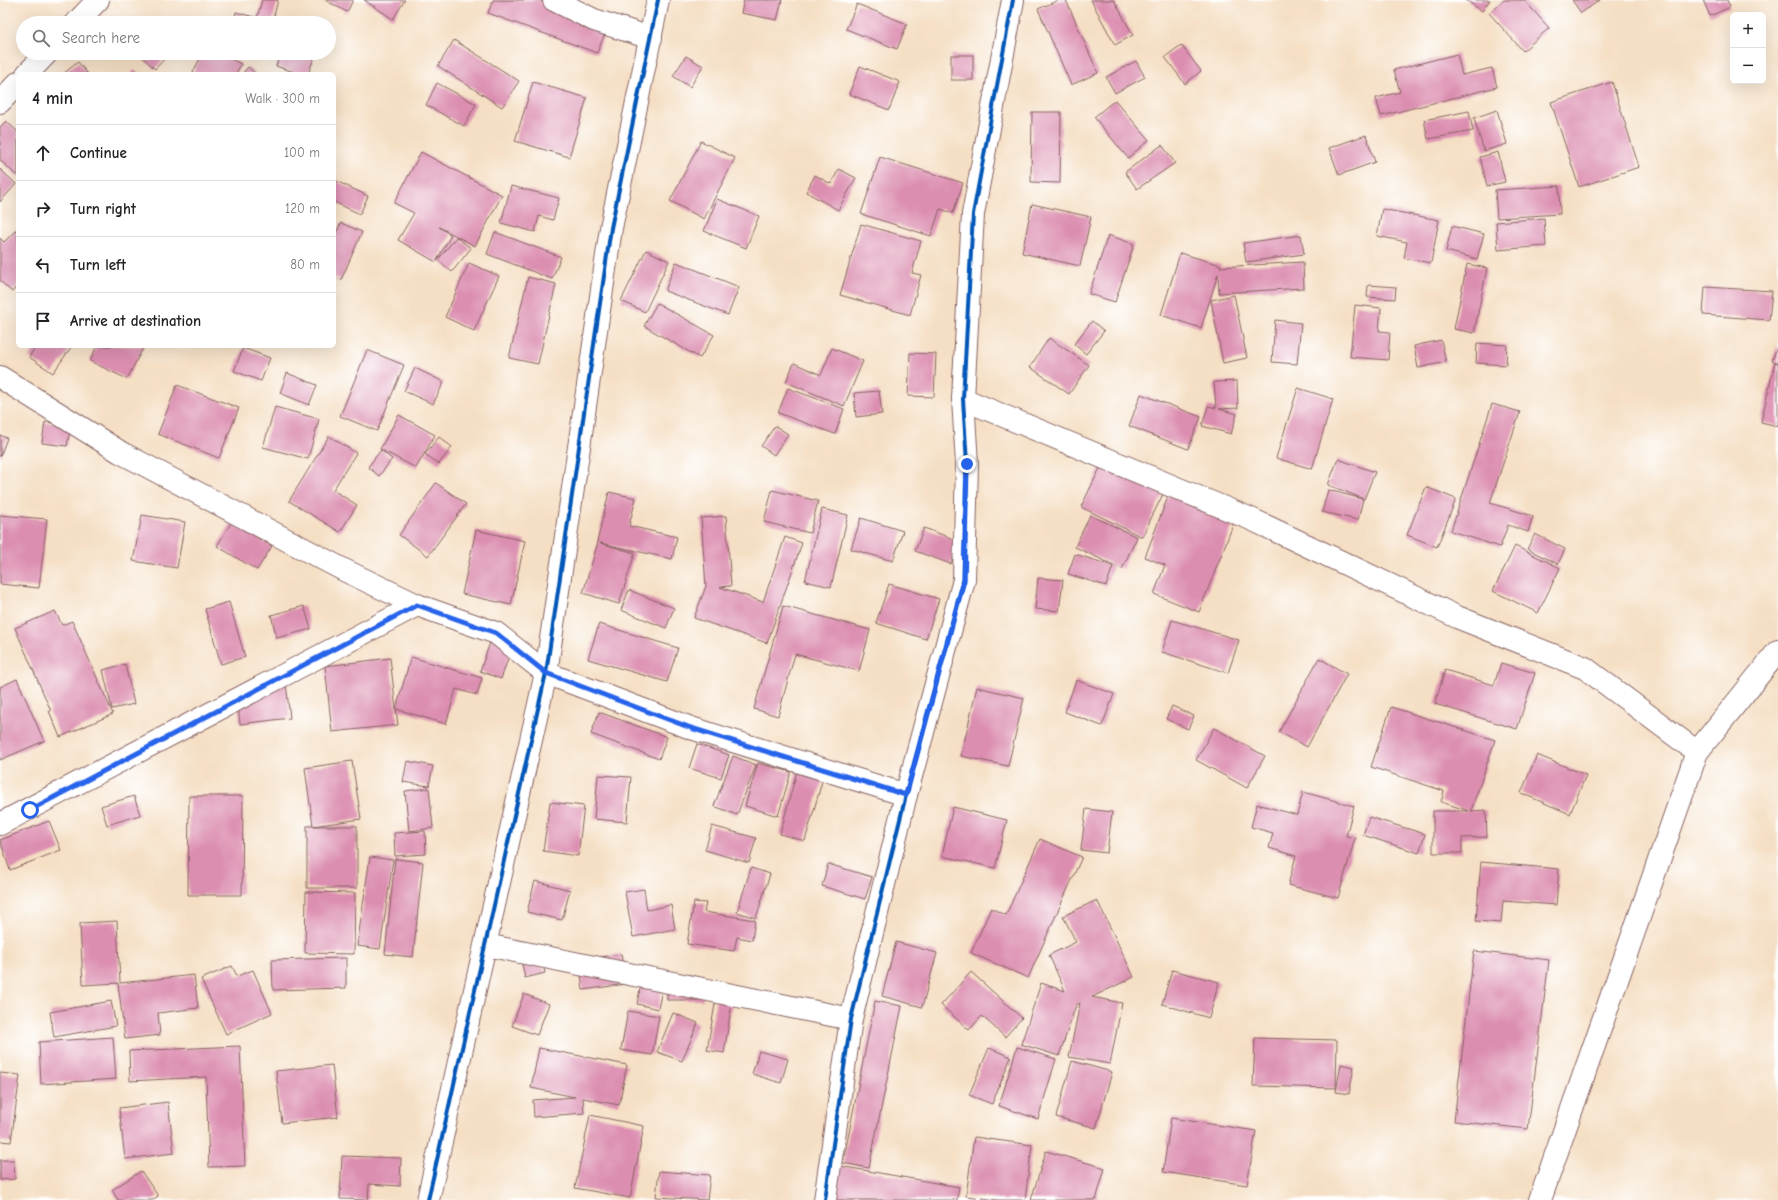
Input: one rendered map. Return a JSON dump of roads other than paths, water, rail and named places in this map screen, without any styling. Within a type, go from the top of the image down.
[{"type":"street","points":[[83,16],[98,0]]},
{"type":"street","points":[[554,0],[594,20],[651,38]]},
{"type":"street","points":[[428,1200],[546,673],[611,228],[658,0]]},
{"type":"street","points":[[825,1200],[851,1019],[906,795],[964,580],[967,464],[963,399],[973,214],[1013,0]]},
{"type":"street","points":[[29,72],[40,60]]},
{"type":"street","points":[[0,102],[16,85]]},
{"type":"street","points":[[0,377],[120,452],[344,570],[417,605],[496,633],[546,673],[691,728],[906,795]]},
{"type":"street","points":[[963,399],[1250,519],[1457,617],[1585,668],[1697,752]]},
{"type":"street","points":[[0,824],[417,605]]},
{"type":"street","points":[[1540,1200],[1697,752],[1778,651]]},
{"type":"street","points":[[486,944],[851,1019]]}]
